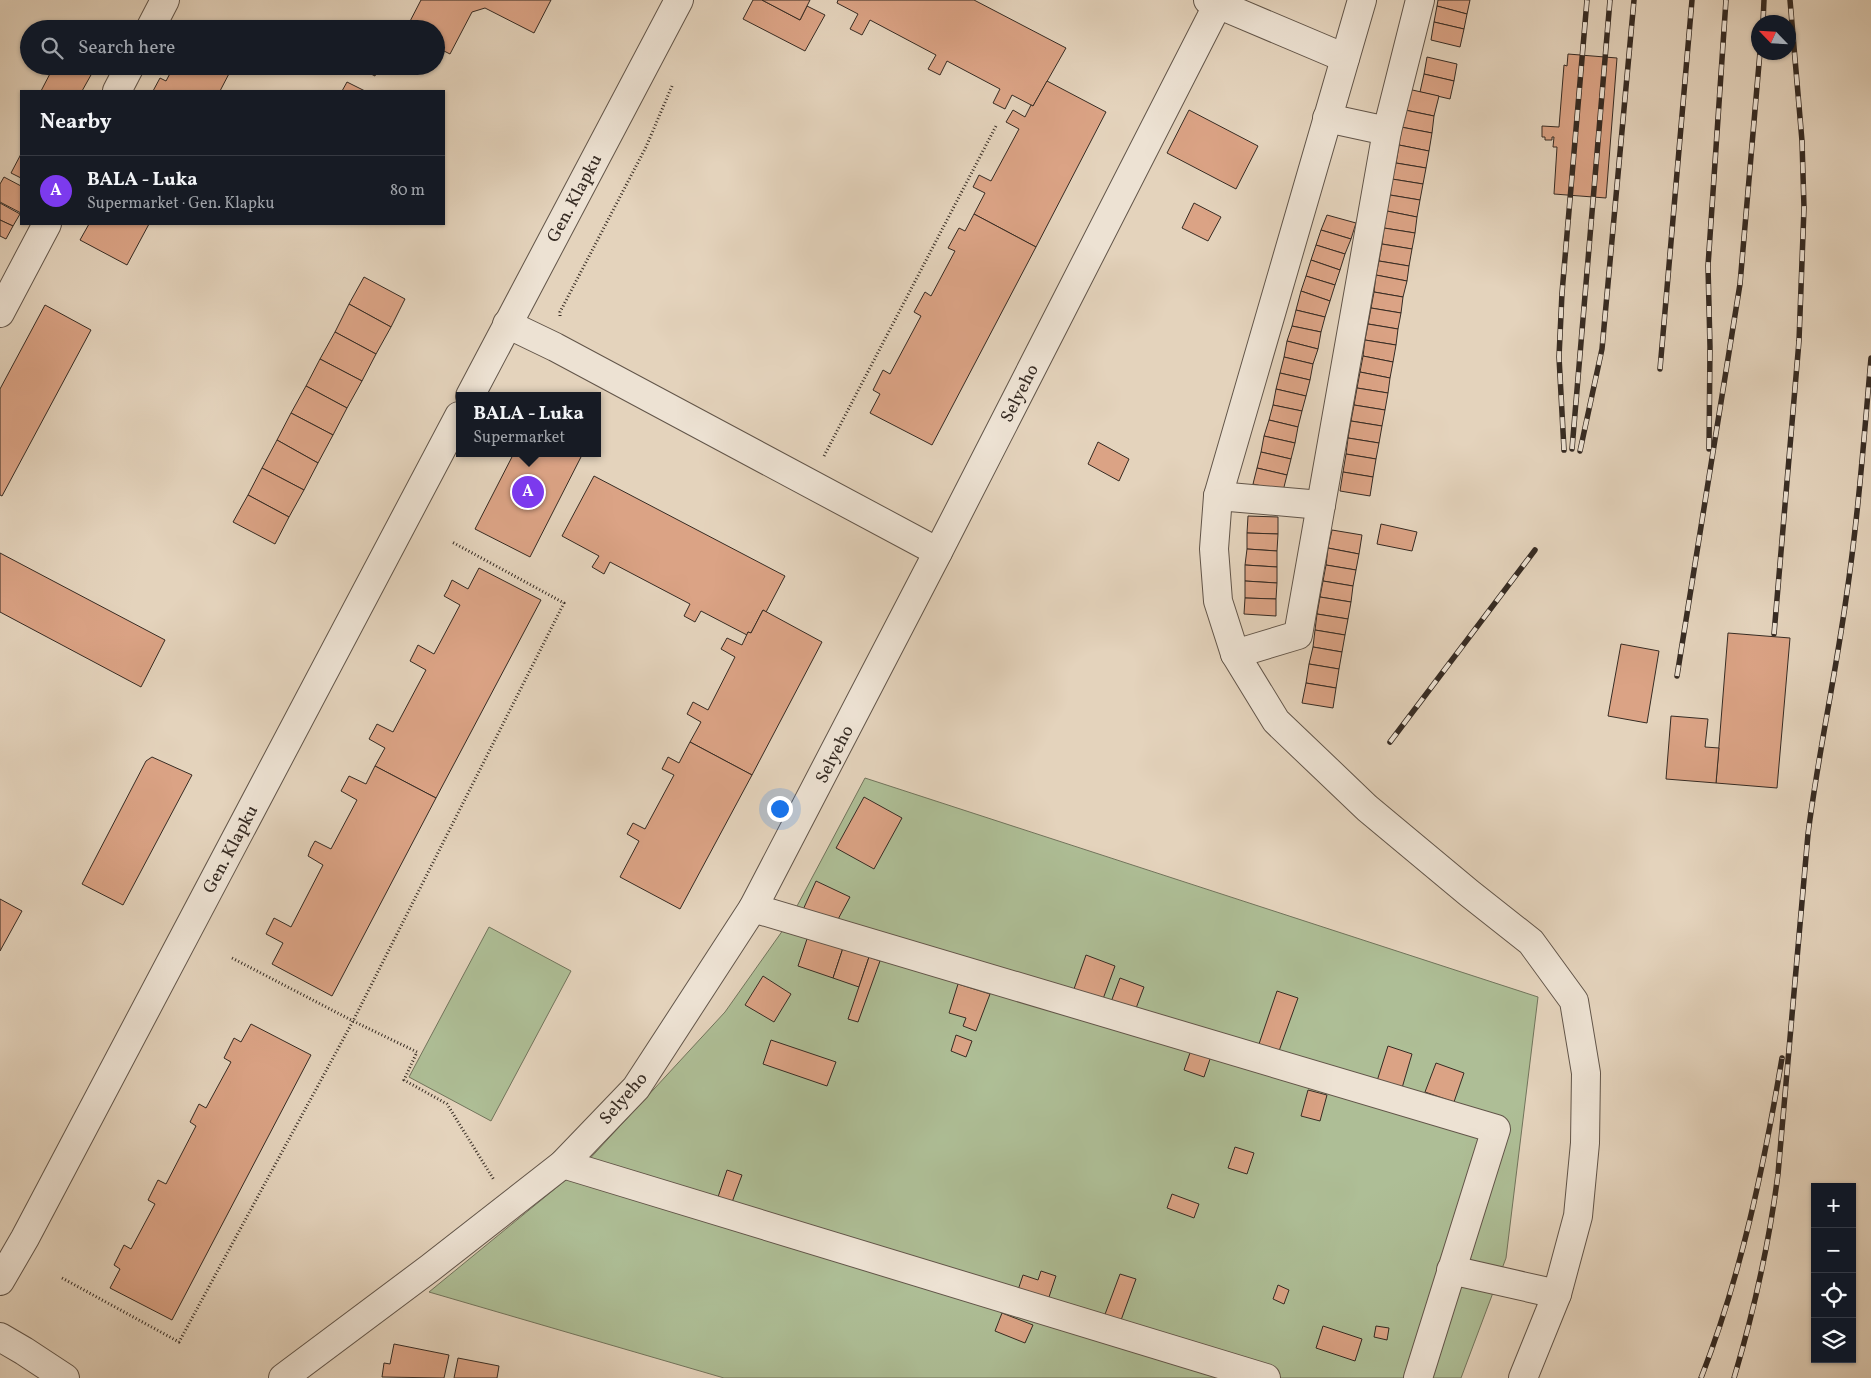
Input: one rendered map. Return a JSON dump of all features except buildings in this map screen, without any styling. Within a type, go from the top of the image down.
[{"type":"street","points":[[155,20],[166,0]]},
{"type":"street","name":"Gen. Klapku","points":[[472,392],[679,0]]},
{"type":"street","points":[[1362,0],[1218,496],[1214,549],[1218,601],[1235,654],[1276,721],[1367,808],[1531,942],[1574,1001],[1586,1073],[1585,1143],[1578,1216],[1557,1294],[1523,1378]]},
{"type":"street","points":[[1235,654],[1298,635],[1387,131],[1420,0]]},
{"type":"street","points":[[1215,2],[1345,58]]},
{"type":"street","name":"Selyeho","points":[[283,1378],[430,1268],[563,1164],[636,1088],[753,908],[938,552],[1215,2]]},
{"type":"street","points":[[118,90],[125,75]]},
{"type":"street","points":[[1327,118],[1387,131]]},
{"type":"street","points":[[0,313],[46,225]]},
{"type":"street","points":[[507,324],[555,346],[938,552]]},
{"type":"street","name":"Gen. Klapku","points":[[0,1281],[39,1212],[456,422]]},
{"type":"street","points":[[1218,496],[1321,505]]},
{"type":"street","points":[[753,908],[1496,1129],[1418,1378]]},
{"type":"street","points":[[563,1164],[1266,1378]]},
{"type":"street","points":[[1452,1270],[1557,1294]]},
{"type":"street","points":[[0,1337],[24,1350],[65,1378]]},
{"type":"path","points":[[555,346],[560,312],[646,147],[673,82]]},
{"type":"path","points":[[810,483],[996,126]]},
{"type":"path","points":[[62,1278],[179,1342],[352,1021],[564,603],[452,542]]},
{"type":"path","points":[[232,958],[352,1021],[417,1052],[404,1080],[447,1104],[510,1206]]},
{"type":"green space","points":[[865,778],[1538,997],[1506,1258],[1461,1378],[724,1378],[429,1292],[584,1165],[725,1012],[788,923]]},
{"type":"green space","points":[[489,927],[571,971],[491,1121],[409,1077]]},
{"type":"railway","points":[[1564,450],[1559,357],[1562,293],[1587,0]]},
{"type":"railway","points":[[1572,449],[1610,0]]},
{"type":"railway","points":[[1580,451],[1602,349],[1634,0]]},
{"type":"railway","points":[[1660,369],[1692,0]]},
{"type":"railway","points":[[1709,449],[1710,347],[1708,266],[1726,0]]},
{"type":"railway","points":[[1763,15],[1764,0]]},
{"type":"railway","points":[[1774,634],[1799,341],[1804,208],[1802,141],[1790,0]]},
{"type":"railway","points":[[1677,676],[1740,284],[1759,60]]},
{"type":"railway","points":[[1734,1378],[1760,1277],[1778,1174],[1808,834],[1850,569],[1871,358]]},
{"type":"railway","points":[[1390,742],[1535,550]]},
{"type":"railway","points":[[1701,1378],[1728,1300],[1750,1220],[1782,1058]]},
{"type":"place","name":"BALA - Luka","points":[[528,492]]}]
